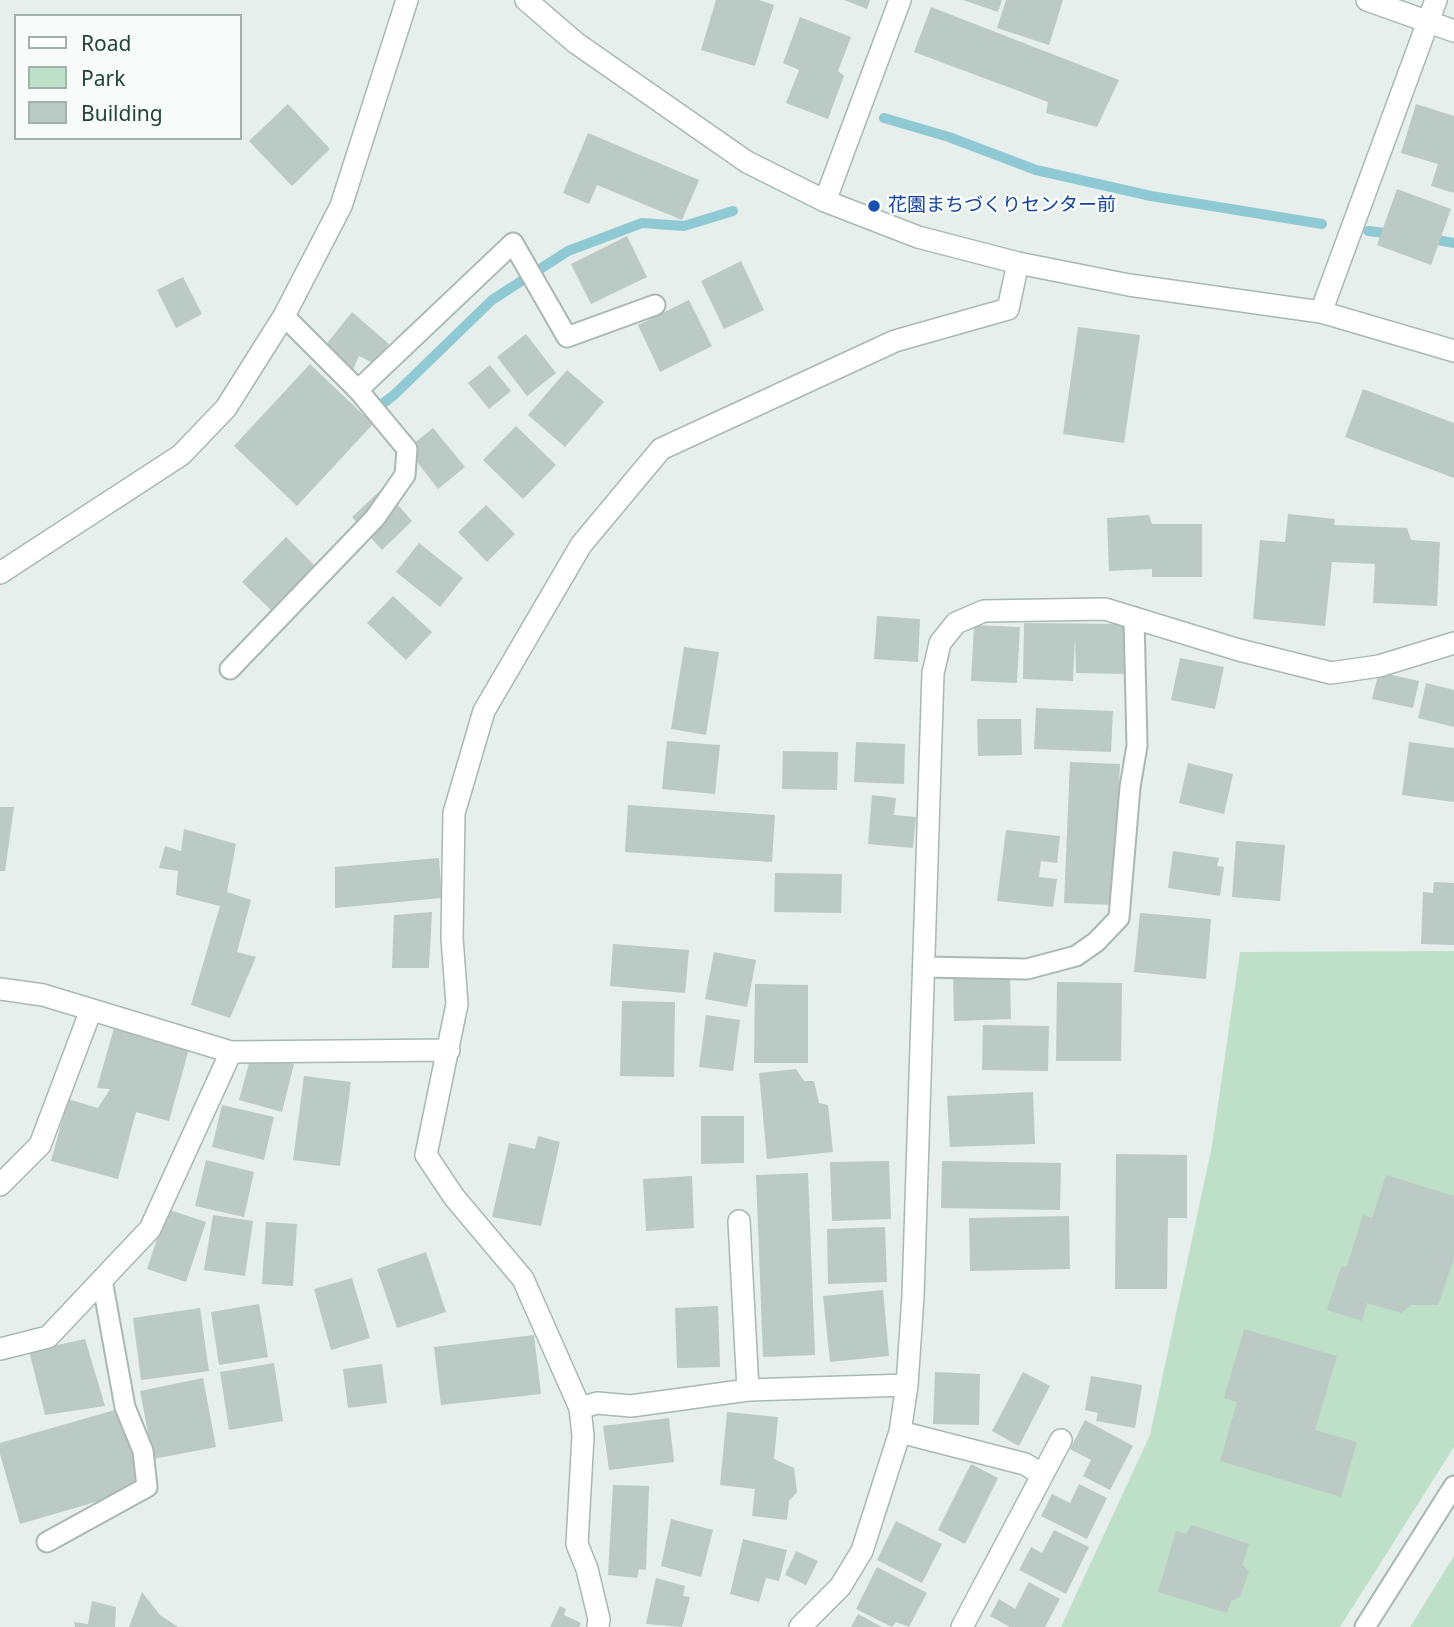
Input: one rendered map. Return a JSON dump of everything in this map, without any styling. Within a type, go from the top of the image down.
[{"type":"street","points":[[0,573],[181,454],[226,408],[284,316],[341,206],[407,0]]},
{"type":"street","points":[[526,0],[576,44],[747,162],[825,201],[918,237],[1018,263],[1129,285],[1321,312],[1454,351]]},
{"type":"street","points":[[825,201],[900,0]]},
{"type":"street","points":[[1367,0],[1454,31]]},
{"type":"street","points":[[1321,312],[1436,0]]},
{"type":"street","points":[[598,1627],[599,1619],[587,1569],[576,1544],[583,1436],[580,1408],[523,1279],[454,1197],[426,1154],[457,1004],[452,938],[454,813],[484,711],[581,545],[661,449],[895,341],[1008,309],[1018,263]]},
{"type":"street","points":[[800,1627],[840,1587],[862,1551],[900,1432],[907,1385],[913,1296],[933,673],[940,643],[956,623],[984,611],[1105,609],[1239,650],[1331,673],[1379,666],[1454,643]]},
{"type":"street","points":[[0,989],[43,995],[231,1052],[449,1050]]},
{"type":"street","points":[[0,1185],[40,1145],[91,1010]]},
{"type":"street","points":[[0,1349],[48,1337],[150,1229],[231,1052]]},
{"type":"street","points":[[739,1222],[748,1390]]},
{"type":"street","points":[[580,1408],[597,1403],[631,1406],[748,1390],[907,1385]]},
{"type":"street","points":[[900,1432],[1025,1464],[1041,1474]]},
{"type":"street","points":[[962,1627],[1060,1440]]},
{"type":"lane","points":[[359,391],[513,243],[567,337],[655,305]]},
{"type":"lane","points":[[230,669],[375,518],[405,475],[407,449],[359,391],[284,316]]},
{"type":"lane","points":[[924,967],[1027,970],[1076,956],[1096,942],[1119,918],[1130,787],[1137,746],[1134,617]]},
{"type":"lane","points":[[47,1542],[147,1487],[143,1451],[125,1407],[102,1280]]},
{"type":"lane","points":[[1365,1627],[1454,1486]]},
{"type":"green space","points":[[1454,951],[1454,1447],[1340,1627],[1061,1627],[1150,1435],[1212,1146],[1240,952]]},
{"type":"green space","points":[[1454,1556],[1454,1627],[1410,1627]]},
{"type":"building","points":[[716,0],[759,0],[774,5],[755,66],[701,50]]},
{"type":"building","points":[[844,0],[870,0],[867,9]]},
{"type":"building","points":[[963,0],[1002,0],[998,12]]},
{"type":"building","points":[[1006,0],[1063,0],[1049,45],[997,28]]},
{"type":"building","points":[[931,7],[1119,80],[1097,127],[1046,113],[1048,102],[914,52]]},
{"type":"building","points":[[800,17],[851,37],[838,71],[844,76],[828,119],[786,103],[799,70],[783,63]]},
{"type":"building","points":[[288,104],[330,149],[292,186],[249,141]]},
{"type":"building","points":[[1416,104],[1454,116],[1454,193],[1431,186],[1438,164],[1401,153]]},
{"type":"building","points":[[588,133],[699,180],[682,220],[597,185],[589,204],[563,193]]},
{"type":"building","points":[[1397,189],[1451,209],[1431,265],[1377,245]]},
{"type":"building","points":[[627,236],[647,277],[591,304],[571,264]]},
{"type":"building","points":[[741,261],[764,310],[724,329],[701,281]]},
{"type":"building","points":[[183,277],[202,314],[176,328],[157,290]]},
{"type":"building","points":[[689,300],[712,346],[660,372],[638,325]]},
{"type":"building","points":[[352,312],[389,344],[373,363],[359,356],[353,370],[325,346]]},
{"type":"building","points":[[1078,327],[1140,335],[1124,443],[1063,434]]},
{"type":"building","points":[[526,334],[556,373],[527,396],[497,357]]},
{"type":"building","points":[[310,364],[373,424],[297,506],[234,446]]},
{"type":"building","points":[[490,365],[511,391],[489,409],[468,383]]},
{"type":"building","points":[[567,370],[604,402],[565,447],[528,415]]},
{"type":"building","points":[[1363,389],[1454,423],[1454,478],[1345,437]]},
{"type":"building","points":[[516,426],[556,465],[523,499],[483,460]]},
{"type":"building","points":[[433,428],[465,467],[438,489],[407,449]]},
{"type":"building","points":[[383,488],[412,521],[382,550],[352,517]]},
{"type":"building","points":[[486,505],[515,534],[487,562],[458,532]]},
{"type":"building","points":[[1288,514],[1335,519],[1334,525],[1407,528],[1411,540],[1440,542],[1437,606],[1373,603],[1375,564],[1332,562],[1325,626],[1253,619],[1260,540],[1285,542]]},
{"type":"building","points":[[1149,515],[1152,524],[1202,524],[1202,577],[1152,577],[1152,569],[1109,571],[1107,518]]},
{"type":"building","points":[[286,537],[322,573],[279,618],[242,582]]},
{"type":"building","points":[[419,543],[463,578],[440,607],[396,572]]},
{"type":"building","points":[[393,596],[432,632],[406,660],[367,623]]},
{"type":"building","points":[[877,616],[920,619],[918,662],[874,659]]},
{"type":"building","points":[[1024,623],[1127,624],[1126,674],[1076,673],[1075,637],[1073,681],[1023,679]]},
{"type":"building","points":[[974,625],[1020,627],[1017,683],[971,681]]},
{"type":"building","points":[[684,647],[719,652],[706,735],[671,729]]},
{"type":"building","points":[[1180,658],[1224,667],[1215,709],[1171,700]]},
{"type":"building","points":[[1379,672],[1419,681],[1413,708],[1372,699]]},
{"type":"building","points":[[1426,683],[1454,690],[1454,727],[1418,718]]},
{"type":"building","points":[[1036,708],[1113,711],[1111,752],[1034,749]]},
{"type":"building","points":[[977,719],[1021,719],[1022,755],[978,756]]},
{"type":"building","points":[[667,741],[720,745],[715,794],[662,789]]},
{"type":"building","points":[[856,742],[905,744],[904,784],[854,782]]},
{"type":"building","points":[[1409,742],[1454,748],[1454,802],[1402,795]]},
{"type":"building","points":[[783,751],[838,752],[837,790],[782,789]]},
{"type":"building","points":[[1070,762],[1120,764],[1114,905],[1064,903]]},
{"type":"building","points":[[1188,763],[1233,774],[1224,814],[1179,803]]},
{"type":"building","points":[[872,795],[896,798],[894,815],[916,817],[913,848],[868,844]]},
{"type":"building","points":[[628,805],[775,815],[772,862],[625,852]]},
{"type":"building","points":[[0,807],[14,807],[5,871],[0,871]]},
{"type":"building","points":[[184,829],[236,844],[227,892],[251,900],[237,952],[256,957],[230,1018],[191,1005],[220,906],[176,895],[178,871],[159,868],[165,846],[181,851]]},
{"type":"building","points":[[1006,830],[1060,836],[1057,863],[1041,861],[1039,877],[1057,879],[1053,907],[997,901]]},
{"type":"building","points":[[1236,841],[1285,845],[1280,901],[1232,897]]},
{"type":"building","points":[[1173,851],[1219,858],[1217,866],[1224,867],[1220,896],[1168,888]]},
{"type":"building","points":[[439,858],[442,898],[335,908],[335,867]]},
{"type":"building","points":[[775,873],[842,874],[841,913],[774,912]]},
{"type":"building","points":[[1434,882],[1454,883],[1454,945],[1421,944],[1423,892],[1433,893]]},
{"type":"building","points":[[432,912],[429,968],[392,968],[394,915]]},
{"type":"building","points":[[1140,913],[1211,919],[1206,979],[1134,972]]},
{"type":"building","points":[[613,944],[689,950],[685,993],[610,986]]},
{"type":"building","points":[[714,952],[756,960],[747,1007],[705,999]]},
{"type":"building","points":[[1010,976],[1011,1019],[954,1021],[953,978]]},
{"type":"building","points":[[1057,982],[1122,983],[1121,1061],[1056,1061]]},
{"type":"building","points":[[755,984],[808,985],[808,1063],[754,1063]]},
{"type":"building","points":[[622,1001],[675,1002],[674,1077],[620,1076]]},
{"type":"building","points":[[706,1015],[740,1020],[733,1071],[699,1067]]},
{"type":"building","points":[[983,1025],[1049,1026],[1048,1071],[982,1070]]},
{"type":"building","points":[[114,1028],[189,1049],[169,1121],[136,1112],[118,1179],[51,1161],[68,1099],[98,1108],[110,1089],[97,1088]]},
{"type":"building","points":[[252,1052],[294,1064],[282,1112],[239,1100]]},
{"type":"building","points":[[796,1069],[804,1081],[814,1081],[819,1103],[828,1105],[833,1152],[767,1159],[759,1073]]},
{"type":"building","points":[[304,1076],[351,1082],[340,1166],[293,1160]]},
{"type":"building","points":[[1033,1092],[1035,1144],[950,1147],[947,1096]]},
{"type":"building","points":[[222,1105],[274,1117],[264,1160],[212,1147]]},
{"type":"building","points":[[701,1116],[744,1116],[744,1163],[701,1164]]},
{"type":"building","points":[[538,1136],[560,1142],[541,1226],[492,1217],[509,1143],[535,1149]]},
{"type":"building","points":[[1116,1154],[1187,1155],[1187,1218],[1168,1218],[1167,1289],[1115,1289]]},
{"type":"building","points":[[206,1160],[254,1172],[244,1217],[195,1206]]},
{"type":"building","points":[[889,1161],[891,1219],[832,1221],[830,1162]]},
{"type":"building","points":[[942,1161],[1061,1163],[1060,1210],[941,1208]]},
{"type":"building","points":[[808,1173],[815,1355],[763,1357],[756,1175]]},
{"type":"building","points":[[1386,1175],[1454,1196],[1454,1259],[1438,1305],[1411,1305],[1401,1313],[1367,1303],[1362,1321],[1327,1310],[1341,1267],[1347,1266],[1363,1215],[1372,1218]]},
{"type":"building","points":[[692,1176],[694,1228],[646,1231],[643,1179]]},
{"type":"building","points":[[167,1209],[206,1222],[186,1282],[147,1269]]},
{"type":"building","points":[[213,1215],[253,1221],[245,1276],[204,1270]]},
{"type":"building","points":[[1069,1216],[1070,1269],[970,1271],[969,1218]]},
{"type":"building","points":[[266,1222],[297,1224],[293,1286],[262,1284]]},
{"type":"building","points":[[885,1227],[887,1282],[828,1284],[827,1229]]},
{"type":"building","points":[[426,1252],[446,1312],[397,1328],[377,1269]]},
{"type":"building","points":[[352,1278],[370,1338],[331,1350],[314,1289]]},
{"type":"building","points":[[883,1290],[889,1356],[830,1362],[823,1296]]},
{"type":"building","points":[[259,1304],[268,1357],[219,1365],[211,1312]]},
{"type":"building","points":[[718,1306],[720,1367],[677,1368],[675,1308]]},
{"type":"building","points":[[200,1308],[209,1371],[141,1380],[133,1318]]},
{"type":"building","points":[[1244,1329],[1337,1356],[1315,1430],[1357,1442],[1341,1497],[1220,1461],[1237,1402],[1224,1398]]},
{"type":"building","points":[[534,1335],[541,1394],[441,1405],[434,1347]]},
{"type":"building","points":[[85,1339],[105,1406],[45,1415],[29,1351]]},
{"type":"building","points":[[274,1363],[283,1421],[229,1430],[220,1372]]},
{"type":"building","points":[[382,1364],[387,1403],[348,1408],[343,1369]]},
{"type":"building","points":[[935,1372],[980,1374],[979,1425],[933,1424]]},
{"type":"building","points":[[1023,1372],[1050,1386],[1019,1446],[992,1431]]},
{"type":"building","points":[[1091,1376],[1142,1385],[1135,1428],[1096,1421],[1098,1413],[1085,1410]]},
{"type":"building","points":[[203,1378],[216,1447],[153,1459],[140,1391]]},
{"type":"building","points":[[125,1407],[147,1487],[20,1524],[0,1454],[0,1443]]},
{"type":"building","points":[[727,1412],[778,1417],[774,1459],[794,1468],[797,1492],[789,1501],[787,1520],[752,1516],[755,1489],[720,1485]]},
{"type":"building","points":[[669,1418],[674,1462],[609,1470],[603,1426]]},
{"type":"building","points":[[1085,1420],[1133,1446],[1110,1490],[1083,1476],[1091,1460],[1070,1449]]},
{"type":"building","points":[[971,1464],[998,1478],[965,1544],[938,1530]]},
{"type":"building","points":[[1079,1484],[1107,1498],[1087,1539],[1041,1516],[1052,1494],[1070,1503]]},
{"type":"building","points":[[613,1485],[649,1486],[646,1570],[639,1569],[637,1578],[608,1575]]},
{"type":"building","points":[[671,1519],[713,1530],[701,1577],[661,1566]]},
{"type":"building","points":[[896,1521],[942,1544],[922,1583],[877,1560]]},
{"type":"building","points":[[1192,1525],[1249,1544],[1242,1565],[1249,1571],[1240,1597],[1231,1601],[1227,1613],[1158,1592],[1176,1531],[1186,1534]]},
{"type":"building","points":[[1054,1530],[1089,1547],[1066,1594],[1019,1570],[1031,1547],[1042,1553]]},
{"type":"building","points":[[743,1539],[787,1550],[779,1581],[766,1578],[759,1602],[730,1594]]},
{"type":"building","points":[[796,1551],[818,1561],[806,1585],[785,1575]]},
{"type":"building","points":[[877,1567],[927,1593],[909,1627],[896,1622],[892,1627],[856,1609]]},
{"type":"building","points":[[656,1578],[685,1586],[683,1596],[690,1597],[682,1627],[646,1624]]},
{"type":"building","points":[[1029,1582],[1060,1599],[1045,1627],[1010,1627],[990,1616],[999,1599],[1015,1609]]},
{"type":"building","points":[[142,1592],[160,1615],[178,1627],[129,1627]]},
{"type":"building","points":[[92,1601],[116,1607],[115,1627],[75,1627],[74,1622],[88,1624]]},
{"type":"building","points":[[560,1606],[566,1609],[564,1615],[581,1623],[579,1627],[550,1627]]},
{"type":"building","points":[[858,1614],[882,1627],[851,1627]]},
{"type":"waterway","points":[[884,118],[949,137],[1036,170],[1151,196],[1322,224]]},
{"type":"waterway","points":[[373,411],[394,395],[492,300],[568,251],[642,223],[684,226],[733,211]]},
{"type":"waterway","points":[[1368,231],[1395,234]]},
{"type":"waterway","points":[[1427,238],[1454,243]]},
{"type":"place","name":"花園まちづくりセンター前","points":[[874,206]]}]
